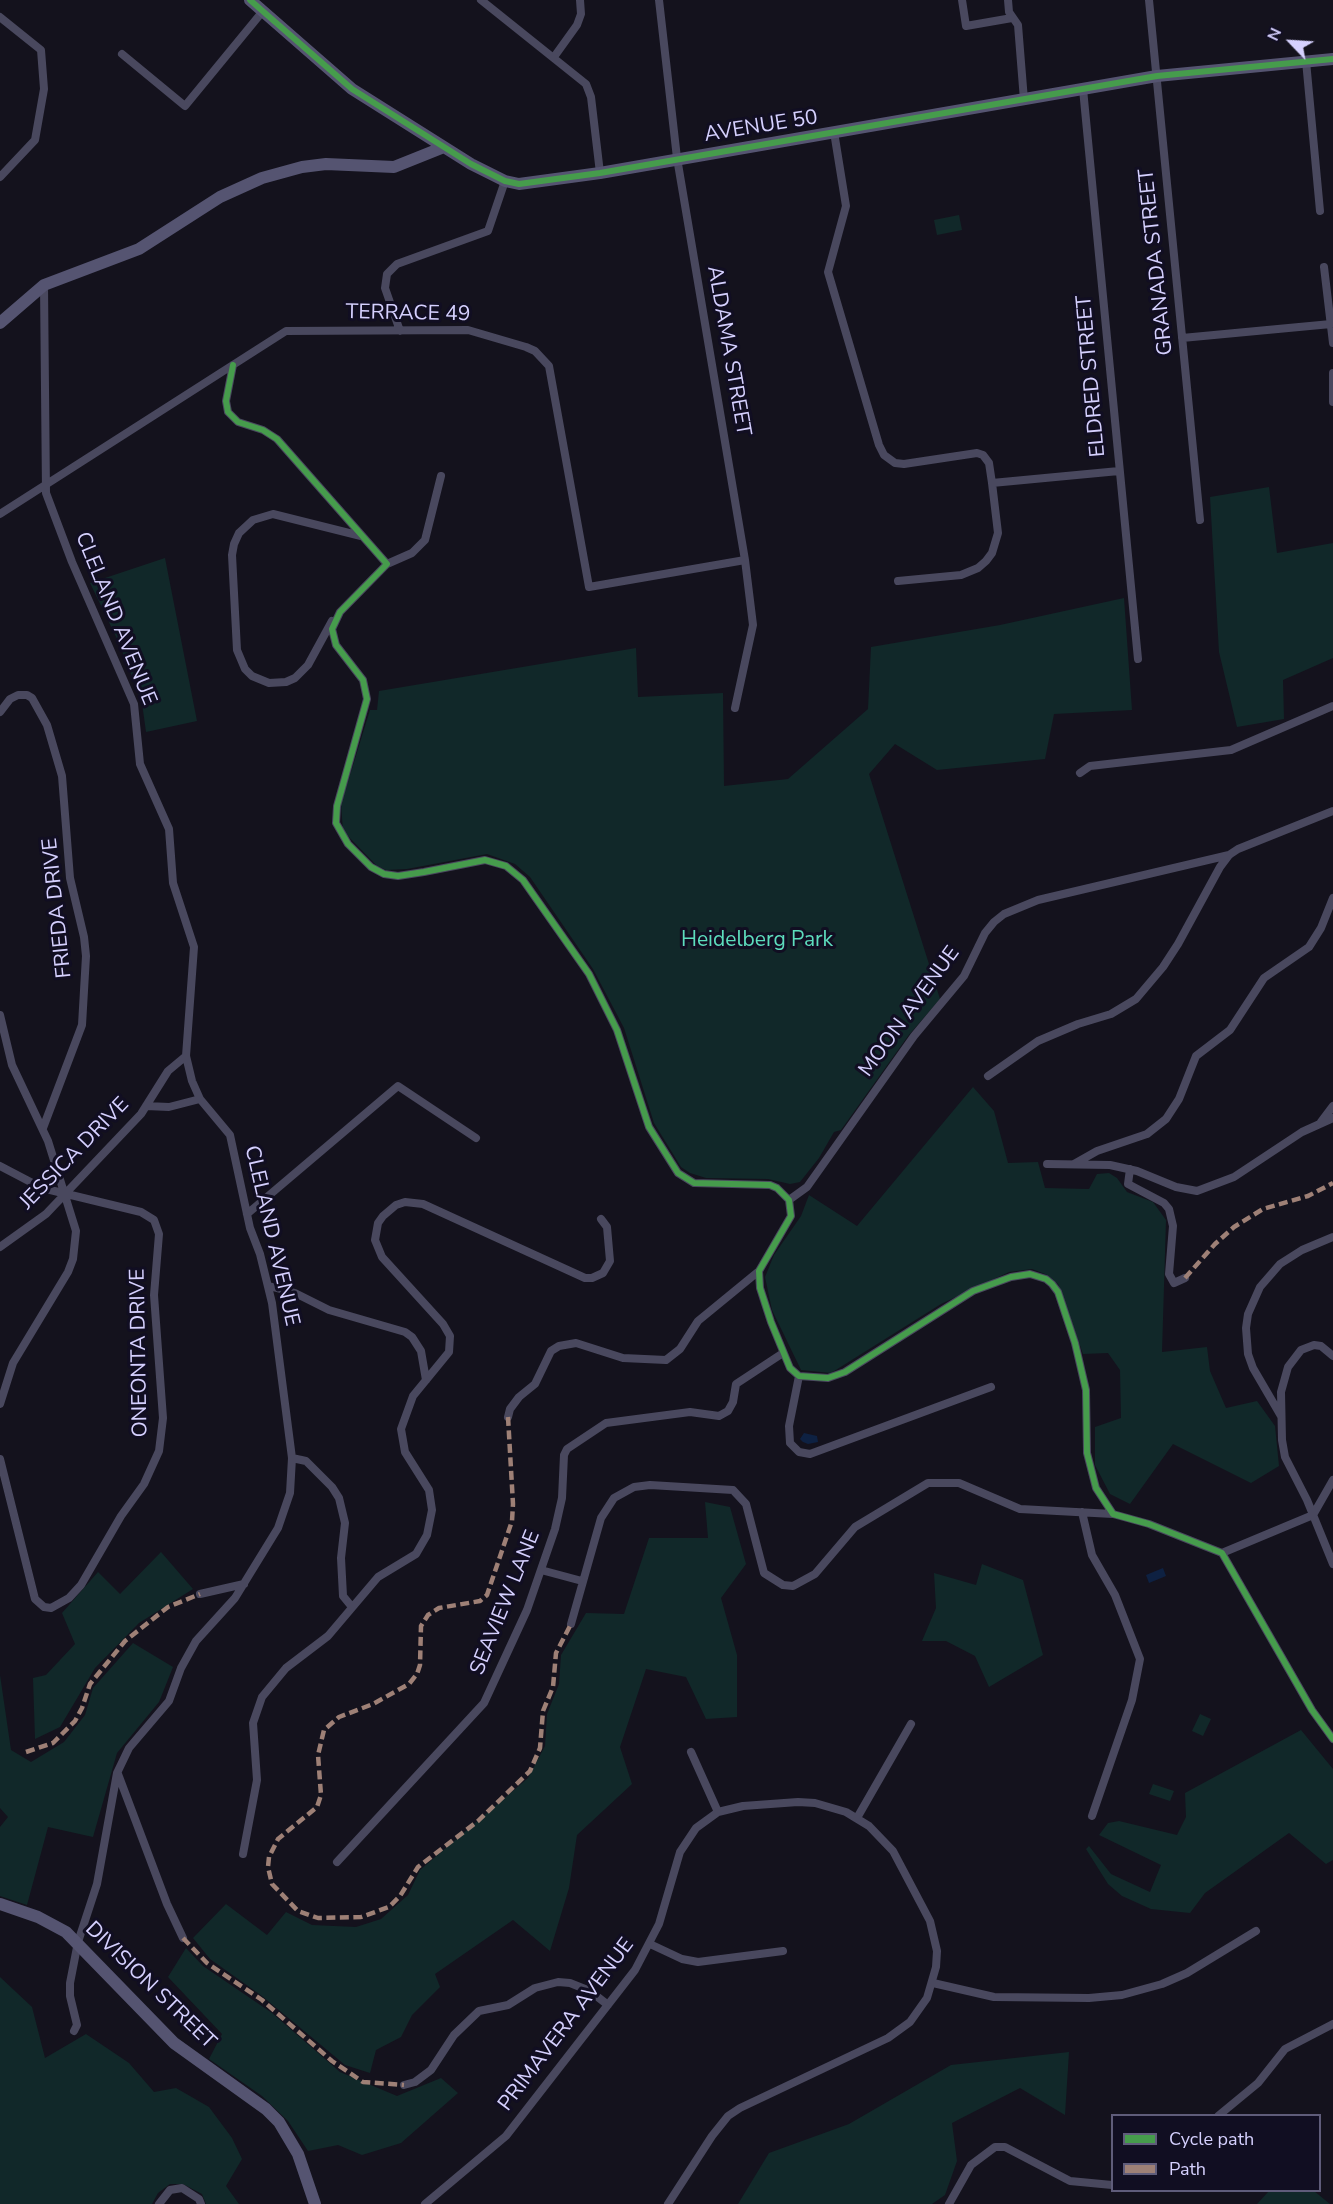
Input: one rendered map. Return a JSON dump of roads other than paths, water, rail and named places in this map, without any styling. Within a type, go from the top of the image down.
[{"type":"street","name":"AVENUE 50","points":[[250,0],[352,89],[444,147],[505,181],[538,183],[1156,76],[1333,59]]},
{"type":"street","points":[[481,0],[586,84],[600,173]]},
{"type":"street","points":[[554,57],[577,26],[581,14],[580,0]]},
{"type":"street","name":"ALDAMA STREET","points":[[659,0],[677,158],[745,560],[753,625],[735,708]]},
{"type":"street","points":[[962,0],[966,26],[1012,18]]},
{"type":"street","points":[[1008,0],[1012,18],[1018,25],[1024,100]]},
{"type":"street","name":"GRANADA STREET","points":[[1149,0],[1200,520]]},
{"type":"street","points":[[122,54],[185,106],[263,11]]},
{"type":"street","points":[[0,17],[41,51],[44,89],[35,140],[0,177]]},
{"type":"street","points":[[1306,61],[1320,212]]},
{"type":"street","name":"ELDRED STREET","points":[[1083,89],[1138,659]]},
{"type":"street","points":[[834,132],[846,206],[828,272],[879,445],[889,459],[904,464],[974,453],[983,455],[989,463],[992,483],[998,533],[992,553],[986,561],[961,575],[898,581]]},
{"type":"street","points":[[0,323],[45,285],[139,249],[220,197],[262,178],[302,167],[326,164],[394,167],[444,147]]},
{"type":"street","points":[[400,330],[385,288],[387,274],[397,264],[489,231],[505,181]]},
{"type":"street","points":[[1324,267],[1333,343]]},
{"type":"street","name":"CLELAND AVENUE","points":[[45,285],[46,493],[72,562],[134,704],[140,765],[169,829],[173,883],[194,947],[186,1056],[192,1081],[200,1099],[230,1136],[247,1214],[268,1286],[292,1458],[292,1477],[285,1510],[244,1584],[224,1612],[196,1641],[181,1668],[169,1701],[129,1748],[117,1773],[97,1884],[78,1942],[70,1996],[77,2025],[74,2031]]},
{"type":"street","points":[[1182,338],[1330,324]]},
{"type":"street","name":"TERRACE 49","points":[[0,514],[286,331],[468,330],[526,347],[543,358],[553,375],[589,586],[745,560]]},
{"type":"street","points":[[233,365],[226,401],[228,412],[238,422],[263,430],[277,440],[387,564]]},
{"type":"street","points":[[1333,373],[1333,402]]},
{"type":"street","points":[[992,483],[1119,471]]},
{"type":"street","points":[[361,536],[273,514],[252,520],[238,534],[232,555],[237,650],[245,669],[252,676],[260,681],[278,684],[295,678],[308,665],[321,637],[340,612],[387,564],[412,553],[425,540],[441,476]]},
{"type":"street","points":[[340,612],[334,621],[333,637],[336,645],[363,680],[367,699],[337,806],[336,823],[348,844],[371,867],[384,874],[424,872],[485,860],[496,861],[516,873],[589,974],[617,1030],[649,1127],[678,1173],[694,1183],[770,1185],[777,1188],[789,1200],[791,1216],[759,1271],[698,1321],[680,1349],[666,1359],[623,1358],[576,1342],[560,1346],[551,1351],[535,1384],[519,1397],[510,1409],[508,1417]]},
{"type":"street","name":"FRIEDA DRIVE","points":[[0,712],[10,699],[18,695],[27,695],[38,707],[53,741],[62,776],[70,878],[86,956],[82,1025],[43,1128]]},
{"type":"street","points":[[1080,773],[1090,766],[1231,750],[1333,706]]},
{"type":"street","name":"MOON AVENUE","points":[[789,1200],[807,1186],[914,1036],[964,976],[985,933],[1004,914],[1038,900],[1229,855],[1238,849],[1333,811]]},
{"type":"street","points":[[988,1076],[1038,1041],[1067,1028],[1111,1014],[1136,999],[1173,952],[1229,855]]},
{"type":"street","points":[[1074,1164],[1097,1151],[1147,1134],[1166,1119],[1179,1099],[1196,1056],[1230,1030],[1264,978],[1309,947],[1321,928],[1333,898]]},
{"type":"street","points":[[0,1015],[12,1065],[43,1128],[76,1231],[73,1259],[68,1272],[13,1364],[0,1404]]},
{"type":"street","name":"JESSICA DRIVE","points":[[0,1247],[46,1214],[146,1106],[168,1071],[186,1056]]},
{"type":"street","points":[[247,1214],[398,1086],[476,1138]]},
{"type":"street","name":"JESSICA DRIVE","points":[[146,1106],[168,1107],[200,1099]]},
{"type":"street","points":[[1320,1123],[1333,1106]]},
{"type":"street","points":[[1047,1164],[1110,1165],[1130,1169],[1186,1190],[1208,1189],[1234,1178],[1269,1152],[1333,1118]]},
{"type":"street","name":"ONEONTA DRIVE","points":[[0,1166],[42,1188],[141,1212],[154,1220],[158,1227],[154,1295],[162,1433],[153,1468],[121,1516],[92,1570],[69,1598],[57,1607],[44,1608],[35,1599],[0,1459]]},
{"type":"street","points":[[1130,1169],[1128,1184],[1164,1203],[1169,1209],[1173,1226],[1169,1274],[1174,1283],[1185,1278]]},
{"type":"street","points":[[243,1854],[257,1780],[253,1735],[255,1710],[262,1697],[278,1676],[320,1643],[378,1577],[416,1554],[427,1535],[432,1510],[429,1490],[405,1452],[401,1429],[407,1407],[426,1380],[445,1359],[451,1344],[450,1336],[443,1324],[377,1249],[376,1231],[382,1216],[389,1209],[405,1202],[423,1204],[585,1278],[592,1278],[603,1273],[610,1261],[607,1227],[601,1219]]},
{"type":"street","points":[[1281,1417],[1253,1368],[1248,1354],[1246,1341],[1248,1314],[1260,1287],[1280,1264],[1302,1250],[1333,1237]]},
{"type":"street","points":[[759,1271],[760,1288],[790,1368],[799,1376],[828,1378],[845,1372],[973,1291],[1011,1277],[1030,1275],[1046,1279],[1058,1292],[1075,1343],[1086,1390],[1087,1453],[1090,1473],[1096,1488],[1113,1514]]},
{"type":"street","points":[[268,1286],[295,1293],[329,1310],[405,1332],[418,1343],[426,1380]]},
{"type":"street","points":[[1333,1356],[1327,1349],[1314,1345],[1301,1350],[1295,1356],[1283,1381],[1281,1417],[1285,1456],[1333,1564]]},
{"type":"street","name":"SEAVIEW LANE","points":[[337,1862],[484,1702],[527,1610],[542,1570],[562,1498],[564,1455],[567,1449],[606,1423],[690,1412],[719,1416],[728,1411],[733,1402],[736,1384],[783,1353]]},
{"type":"street","points":[[799,1376],[789,1426],[790,1443],[799,1452],[810,1454],[991,1386]]},
{"type":"street","points":[[292,1458],[306,1461],[332,1487],[339,1498],[345,1523],[341,1558],[343,1596],[352,1607]]},
{"type":"street","points":[[1222,1553],[1312,1515],[1333,1480]]},
{"type":"street","points":[[571,1624],[582,1581],[606,1508],[614,1498],[634,1487],[650,1485],[733,1490],[746,1504],[764,1573],[783,1585],[793,1586],[815,1574],[855,1527],[928,1483],[958,1483],[1020,1509],[1113,1514],[1149,1524],[1222,1553],[1312,1710],[1333,1739]]},
{"type":"street","points":[[1083,1512],[1092,1555],[1115,1595],[1140,1659],[1132,1700],[1092,1816]]},
{"type":"street","points":[[542,1570],[582,1581]]},
{"type":"street","points":[[200,1594],[244,1584]]},
{"type":"street","points":[[857,1818],[911,1724]]},
{"type":"street","points":[[691,1752],[718,1812]]},
{"type":"street","points":[[117,1773],[167,1904],[183,1938]]},
{"type":"street","name":"PRIMAVERA AVENUE","points":[[425,2204],[506,2136],[634,1970],[650,1944],[680,1852],[696,1828],[718,1812],[743,1806],[798,1802],[831,1807],[857,1818],[894,1851],[930,1921],[937,1951],[933,1983],[919,2011],[900,2030],[728,2116],[711,2136],[668,2204]]},
{"type":"street","name":"DIVISION STREET","points":[[0,1904],[53,1924],[78,1942],[174,2043],[266,2109],[279,2122],[298,2154],[315,2204]]},
{"type":"street","points":[[933,1983],[994,1997],[1089,1998],[1122,1995],[1162,1984],[1187,1973],[1256,1931]]},
{"type":"street","points":[[650,1944],[682,1959],[698,1962],[783,1951]]},
{"type":"street","points":[[404,2085],[431,2070],[453,2035],[479,2011],[508,2005],[535,1988],[547,1984],[570,1983],[590,1991],[608,2005]]},
{"type":"street","points":[[1219,2114],[1258,2083],[1285,2049],[1333,2024]]},
{"type":"street","points":[[949,2204],[971,2165],[995,2147],[1005,2147],[1071,2181],[1111,2185]]},
{"type":"street","points":[[159,2204],[170,2190],[182,2188],[199,2199],[201,2204]]},
{"type":"water","points":[[804,1433],[817,1436],[818,1442],[808,1444],[803,1442],[800,1439]]},
{"type":"water","points":[[1163,1568],[1166,1576],[1149,1583],[1146,1575]]},
{"type":"park label","name":"Heidelberg Park","points":[[757,941]]}]
